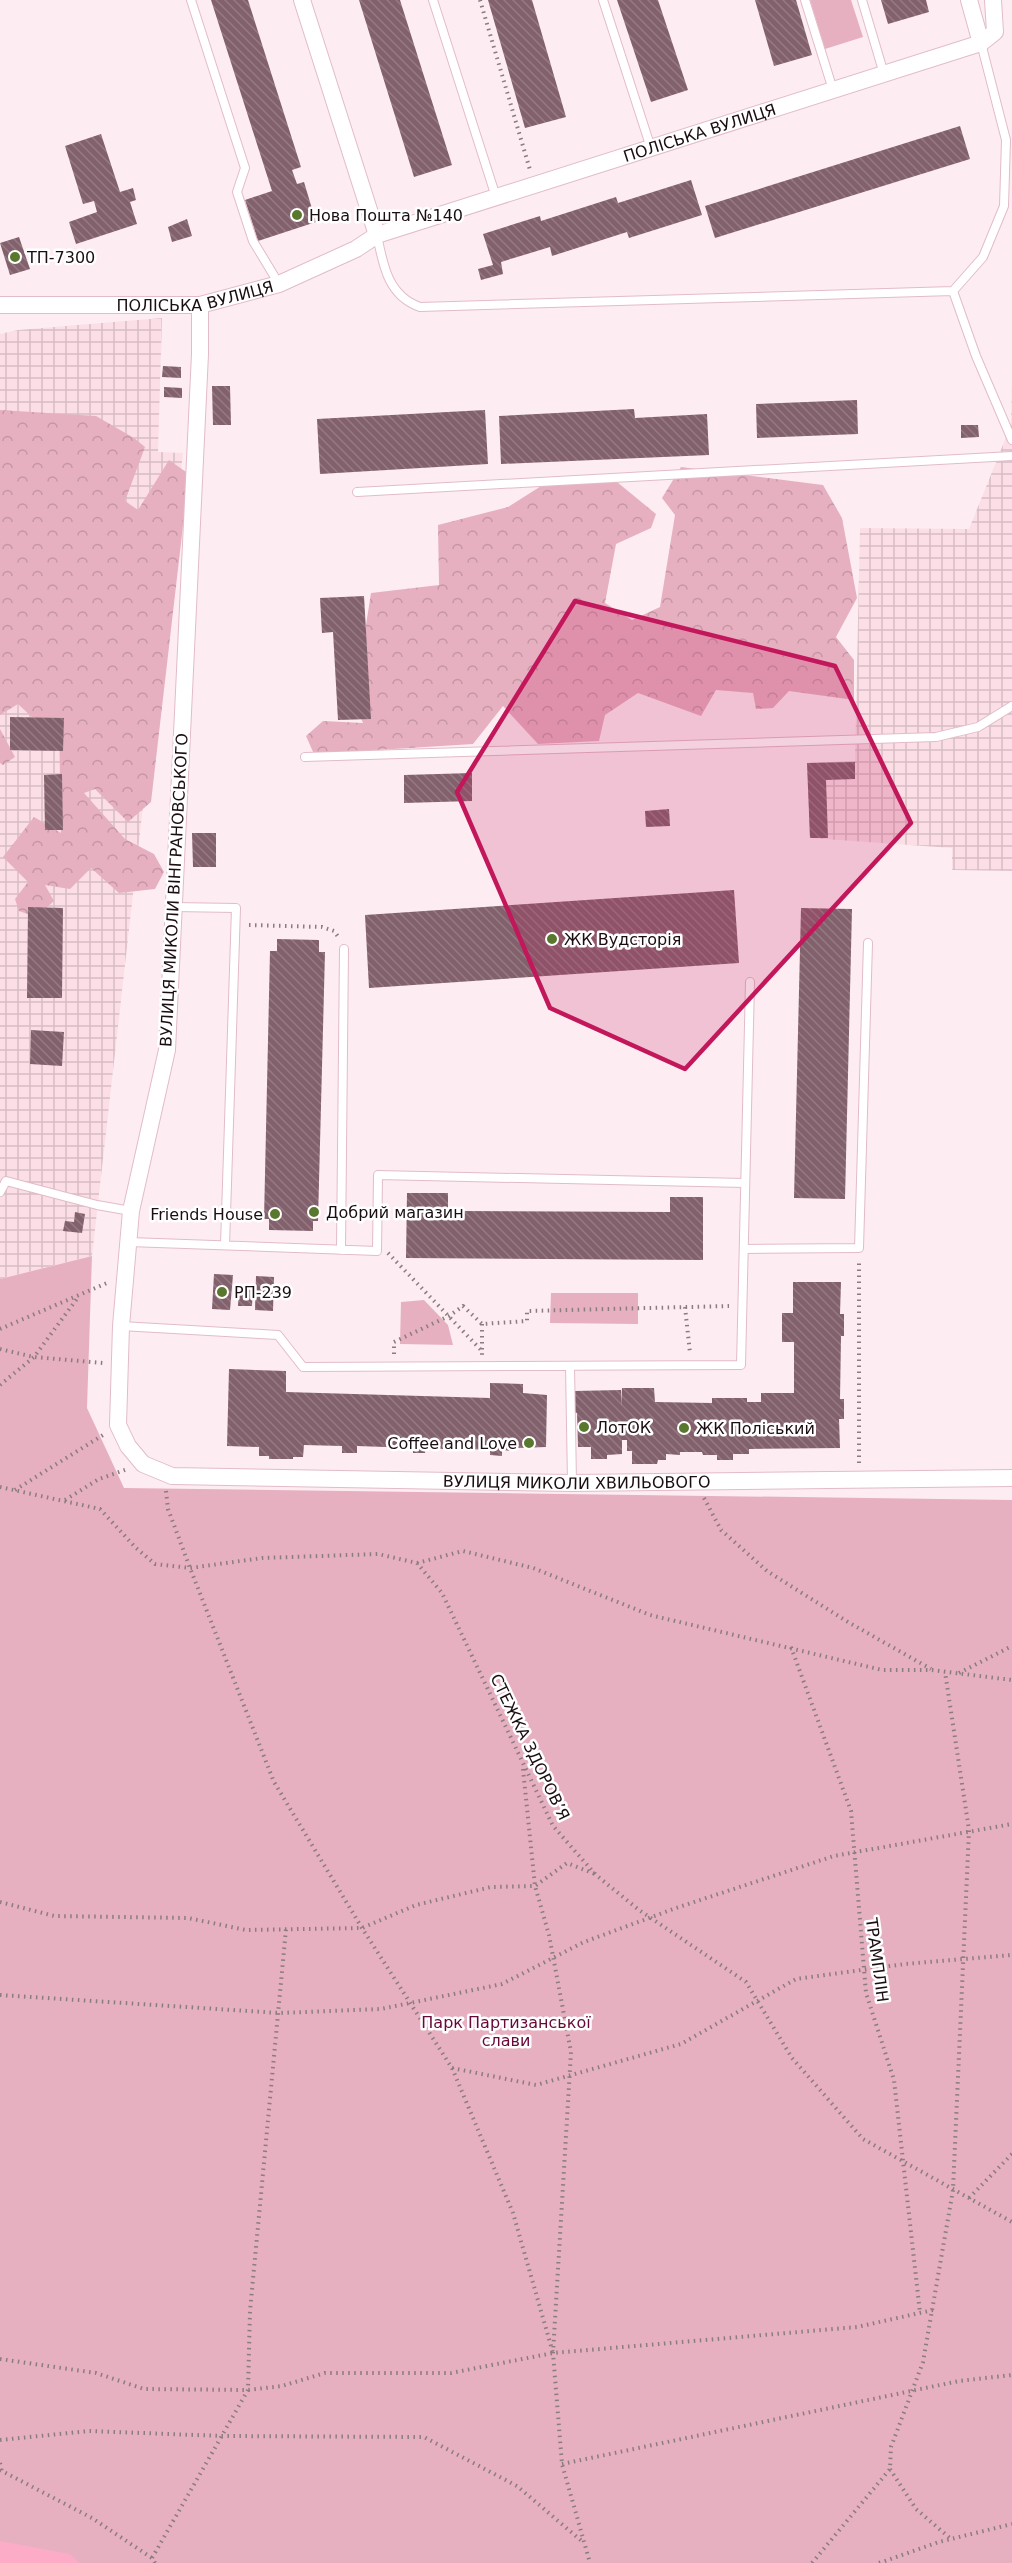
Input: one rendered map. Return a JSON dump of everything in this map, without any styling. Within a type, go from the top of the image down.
[{"type":"street","points":[[302,0],[377,235]]},
{"type":"street","points":[[969,0],[981,43],[995,32],[993,0]]},
{"type":"street","name":"ПОЛІСЬКА ВУЛИЦЯ","points":[[0,305],[200,305],[279,284],[356,249],[377,235],[981,43]]},
{"type":"street","name":"ВУЛИЦЯ МИКОЛИ ВІНГРАНОВСЬКОГО","points":[[118,1425],[121,1326],[131,1211],[167,1050],[200,365],[200,305]]},
{"type":"street","points":[[118,1425],[128,1446],[150,1467]]},
{"type":"street","name":"ВУЛИЦЯ МИКОЛИ ХВИЛЬОВОГО","points":[[150,1467],[172,1476],[572,1483],[1012,1478]]},
{"type":"lane","points":[[191,0],[245,168],[237,192],[253,241],[279,284]]},
{"type":"lane","points":[[433,0],[496,197]]},
{"type":"lane","points":[[603,0],[651,148]]},
{"type":"lane","points":[[805,0],[833,90]]},
{"type":"lane","points":[[861,0],[884,74]]},
{"type":"lane","points":[[377,235],[392,288],[406,302],[420,307],[953,291],[983,257],[1004,206],[1006,140],[981,43]]},
{"type":"lane","points":[[953,291],[976,356],[1012,440]]},
{"type":"lane","points":[[357,492],[1012,456]]},
{"type":"lane","points":[[305,757],[936,737],[978,727],[1012,706]]},
{"type":"lane","points":[[174,906],[236,908],[225,1245]]},
{"type":"lane","points":[[744,1249],[859,1248],[868,943]]},
{"type":"lane","points":[[340,1250],[344,949]]},
{"type":"lane","points":[[121,1326],[278,1335],[303,1367],[741,1365],[750,982]]},
{"type":"lane","points":[[129,1242],[377,1251],[378,1175],[746,1183]]},
{"type":"lane","points":[[0,1192],[6,1181],[97,1205],[131,1211]]},
{"type":"lane","points":[[570,1366],[572,1483]]},
{"type":"path","points":[[480,0],[535,185]]},
{"type":"path","points":[[236,924],[322,927],[334,931],[344,949]]},
{"type":"path","points":[[377,1242],[482,1351]]},
{"type":"path","points":[[859,1248],[859,1480]]},
{"type":"path","points":[[0,1329],[126,1275]]},
{"type":"path","points":[[0,1385],[34,1357],[80,1295]]},
{"type":"path","points":[[482,1324],[527,1321],[527,1311],[742,1305]]},
{"type":"path","points":[[394,1366],[394,1342],[449,1317],[463,1306],[482,1324],[482,1366]]},
{"type":"path","points":[[685,1307],[691,1365]]},
{"type":"path","points":[[0,1349],[34,1357],[120,1365]]},
{"type":"path","points":[[15,1490],[118,1425]]},
{"type":"path","points":[[64,1500],[99,1479],[150,1467],[166,1484],[168,1509],[274,1782],[362,1928],[452,2068],[513,2213],[553,2352]]},
{"type":"path","points":[[695,1482],[720,1530],[767,1571],[848,1622],[932,1670]]},
{"type":"path","points":[[0,1487],[100,1509],[136,1548],[155,1564],[190,1568],[262,1558],[378,1554],[417,1563],[463,1551],[533,1568],[650,1615],[882,1670],[932,1670],[1012,1680]]},
{"type":"path","name":"СТЕЖКА ЗДОРОВ’Я","points":[[417,1563],[442,1593],[552,1826],[596,1875],[650,1917],[746,1982],[792,2058],[863,2139],[1012,2223]]},
{"type":"path","points":[[958,1674],[1012,1646]]},
{"type":"path","name":"ТРАМПЛІН","points":[[791,1647],[850,1811],[866,1993],[894,2080],[920,2313]]},
{"type":"path","points":[[945,1672],[969,1830],[953,2190],[923,2362],[891,2447],[890,2469],[916,2509],[951,2539]]},
{"type":"path","points":[[522,1765],[535,1886],[553,1958],[572,2052],[553,2352],[562,2464],[590,2563]]},
{"type":"path","points":[[0,1995],[279,2013],[381,2009],[502,1984],[584,1942],[650,1917],[834,1856],[1012,1824]]},
{"type":"path","points":[[0,1902],[54,1916],[188,1918],[246,1930],[362,1928],[416,1905],[491,1887],[535,1886],[567,1863],[596,1875]]},
{"type":"path","points":[[0,2463],[1,2471],[92,2518],[153,2561],[248,2390],[250,2310],[286,1929]]},
{"type":"path","points":[[452,2068],[536,2085],[681,2044],[796,1979],[1012,1955]]},
{"type":"path","points":[[969,2198],[1012,2154]]},
{"type":"path","points":[[0,2359],[96,2373],[144,2389],[248,2390],[282,2386],[325,2373],[451,2373],[553,2352],[857,2327],[933,2310]]},
{"type":"path","points":[[562,2464],[959,2381],[1012,2375]]},
{"type":"path","points":[[0,2440],[89,2431],[222,2436],[424,2437],[517,2486],[584,2543]]},
{"type":"path","points":[[812,2563],[890,2469]]},
{"type":"path","points":[[879,2563],[951,2539],[1012,2524]]},
{"type":"highlighted area","points":[[575,601],[835,666],[911,823],[685,1069],[550,1008],[457,792]]},
{"type":"shaded area","points":[[162,318],[158,452],[183,453],[92,1256],[0,1279],[0,334],[18,330]]},
{"type":"shaded area","points":[[1012,381],[1012,871],[952,870],[952,848],[810,838],[807,763],[855,761],[860,528],[969,529],[1011,425]]},
{"type":"shaded area","points":[[0,2541],[70,2554],[79,2563],[0,2563]]},
{"type":"green space","points":[[810,0],[851,0],[863,37],[825,49]]},
{"type":"green space","points":[[0,410],[96,416],[134,438],[145,447],[125,501],[138,510],[169,460],[189,474],[151,802],[128,822],[95,789],[84,793],[125,839],[154,854],[164,872],[155,889],[119,893],[91,868],[70,889],[45,885],[54,901],[36,917],[19,911],[15,899],[28,882],[3,857],[34,817],[61,833],[59,721],[36,721],[18,704],[0,715]]},
{"type":"green space","points":[[681,467],[823,485],[842,518],[857,598],[836,637],[854,660],[854,700],[789,691],[773,708],[756,709],[753,693],[716,690],[701,716],[638,693],[605,715],[599,741],[538,744],[503,706],[473,744],[314,754],[306,736],[323,721],[363,723],[354,701],[371,593],[439,585],[438,525],[508,507],[557,476],[617,482],[656,514],[651,528],[616,544],[605,603],[632,620],[660,607],[675,515],[662,498]]},
{"type":"green space","points":[[0,729],[15,757],[3,765],[0,763]]},
{"type":"green space","name":"Парк Партизанської слави","points":[[92,1256],[87,1408],[124,1488],[1012,1500],[1012,2563],[0,2563],[0,1279]]},
{"type":"green space","points":[[551,1293],[638,1293],[638,1324],[550,1323]]},
{"type":"green space","points":[[424,1300],[448,1325],[453,1345],[400,1344],[401,1302]]},
{"type":"building","points":[[211,0],[248,0],[301,167],[292,170],[297,184],[304,182],[316,222],[258,241],[245,200],[272,191]]},
{"type":"building","points":[[359,0],[400,0],[452,165],[414,177]]},
{"type":"building","points":[[488,0],[532,0],[566,117],[525,128]]},
{"type":"building","points":[[617,0],[658,0],[688,90],[651,102]]},
{"type":"building","points":[[755,0],[796,0],[812,55],[774,66]]},
{"type":"building","points":[[881,0],[926,0],[929,12],[888,24]]},
{"type":"building","points":[[960,126],[970,159],[715,238],[705,206]]},
{"type":"building","points":[[101,134],[120,192],[133,188],[136,200],[130,202],[137,224],[76,244],[69,222],[97,212],[94,201],[83,204],[65,146]]},
{"type":"building","points":[[691,180],[702,215],[629,238],[627,232],[552,256],[550,247],[501,262],[503,274],[481,280],[478,269],[493,265],[483,234],[540,216],[541,221],[616,197],[618,203]]},
{"type":"building","points":[[187,219],[192,236],[172,242],[168,227]]},
{"type":"building","name":"ТП-7300","points":[[19,237],[30,269],[10,275],[0,243]]},
{"type":"building","points":[[163,366],[181,367],[181,378],[162,377]]},
{"type":"building","points":[[212,386],[230,386],[231,425],[213,425]]},
{"type":"building","points":[[164,387],[182,388],[182,398],[164,397]]},
{"type":"building","points":[[857,400],[858,434],[757,438],[756,404]]},
{"type":"building","points":[[634,409],[635,418],[707,414],[709,455],[501,464],[499,416]]},
{"type":"building","points":[[485,410],[488,464],[320,474],[317,419]]},
{"type":"building","points":[[961,425],[978,425],[979,437],[961,438]]},
{"type":"building","points":[[364,596],[371,719],[338,720],[333,632],[322,633],[320,598]]},
{"type":"building","points":[[10,717],[64,718],[63,751],[10,750]]},
{"type":"building","points":[[855,762],[855,779],[826,780],[828,838],[810,838],[807,763]]},
{"type":"building","points":[[472,773],[472,801],[404,803],[404,775]]},
{"type":"building","points":[[62,774],[63,830],[45,830],[44,775]]},
{"type":"building","points":[[669,809],[670,826],[646,827],[645,811]]},
{"type":"building","points":[[192,833],[216,833],[216,867],[193,867]]},
{"type":"building","name":"ЖК Вудсторія","points":[[734,890],[739,963],[369,988],[365,915]]},
{"type":"building","points":[[28,907],[63,908],[62,998],[27,998]]},
{"type":"building","points":[[801,908],[852,909],[845,1199],[794,1198]]},
{"type":"building","points":[[277,939],[319,940],[319,952],[325,952],[318,1221],[313,1221],[313,1231],[269,1230],[269,1219],[264,1219],[270,951],[277,951]]},
{"type":"building","points":[[31,1030],[64,1032],[62,1066],[30,1064]]},
{"type":"building","points":[[407,1193],[448,1193],[448,1211],[670,1212],[670,1197],[703,1197],[703,1260],[406,1258]]},
{"type":"building","points":[[75,1212],[85,1214],[82,1233],[63,1231],[65,1221],[74,1222]]},
{"type":"building","name":"РП-239","points":[[214,1274],[233,1275],[230,1310],[212,1309]]},
{"type":"building","points":[[256,1276],[274,1277],[273,1311],[255,1310]]},
{"type":"building","points":[[793,1282],[841,1282],[840,1314],[844,1314],[844,1336],[841,1336],[840,1399],[844,1399],[844,1419],[839,1419],[840,1448],[749,1449],[749,1454],[733,1454],[733,1460],[717,1460],[717,1455],[703,1455],[702,1452],[680,1452],[680,1455],[666,1454],[666,1460],[658,1460],[657,1464],[632,1464],[632,1451],[627,1451],[627,1440],[622,1440],[622,1454],[607,1455],[607,1459],[591,1459],[591,1447],[578,1447],[577,1413],[573,1412],[575,1391],[621,1390],[621,1406],[622,1388],[654,1388],[655,1402],[712,1403],[712,1398],[747,1398],[747,1402],[761,1402],[761,1393],[794,1393],[794,1342],[782,1342],[782,1313],[793,1313]]},
{"type":"building","points":[[239,1287],[253,1287],[252,1306],[238,1306]]},
{"type":"building","points":[[229,1369],[286,1371],[286,1392],[490,1398],[490,1383],[523,1384],[523,1393],[547,1395],[546,1447],[518,1448],[518,1444],[512,1443],[512,1451],[502,1450],[502,1456],[490,1455],[490,1450],[468,1449],[468,1445],[444,1444],[443,1449],[426,1448],[425,1453],[413,1453],[413,1448],[357,1446],[357,1453],[342,1453],[342,1446],[304,1445],[303,1457],[269,1459],[269,1456],[259,1456],[259,1447],[227,1446]]},
{"type":"place","name":"Нова Пошта №140","points":[[297,215]]},
{"type":"place","name":"ТП-7300","points":[[15,257]]},
{"type":"place","name":"ЖК Вудсторія","points":[[552,939]]},
{"type":"place","name":"Добрий магазин","points":[[314,1212]]},
{"type":"place","name":"Friends House","points":[[275,1214]]},
{"type":"place","name":"РП-239","points":[[222,1292]]},
{"type":"place","name":"ЛотОК","points":[[584,1427]]},
{"type":"place","name":"ЖК Поліський","points":[[684,1428]]},
{"type":"place","name":"Coffee and Love","points":[[529,1443]]}]
